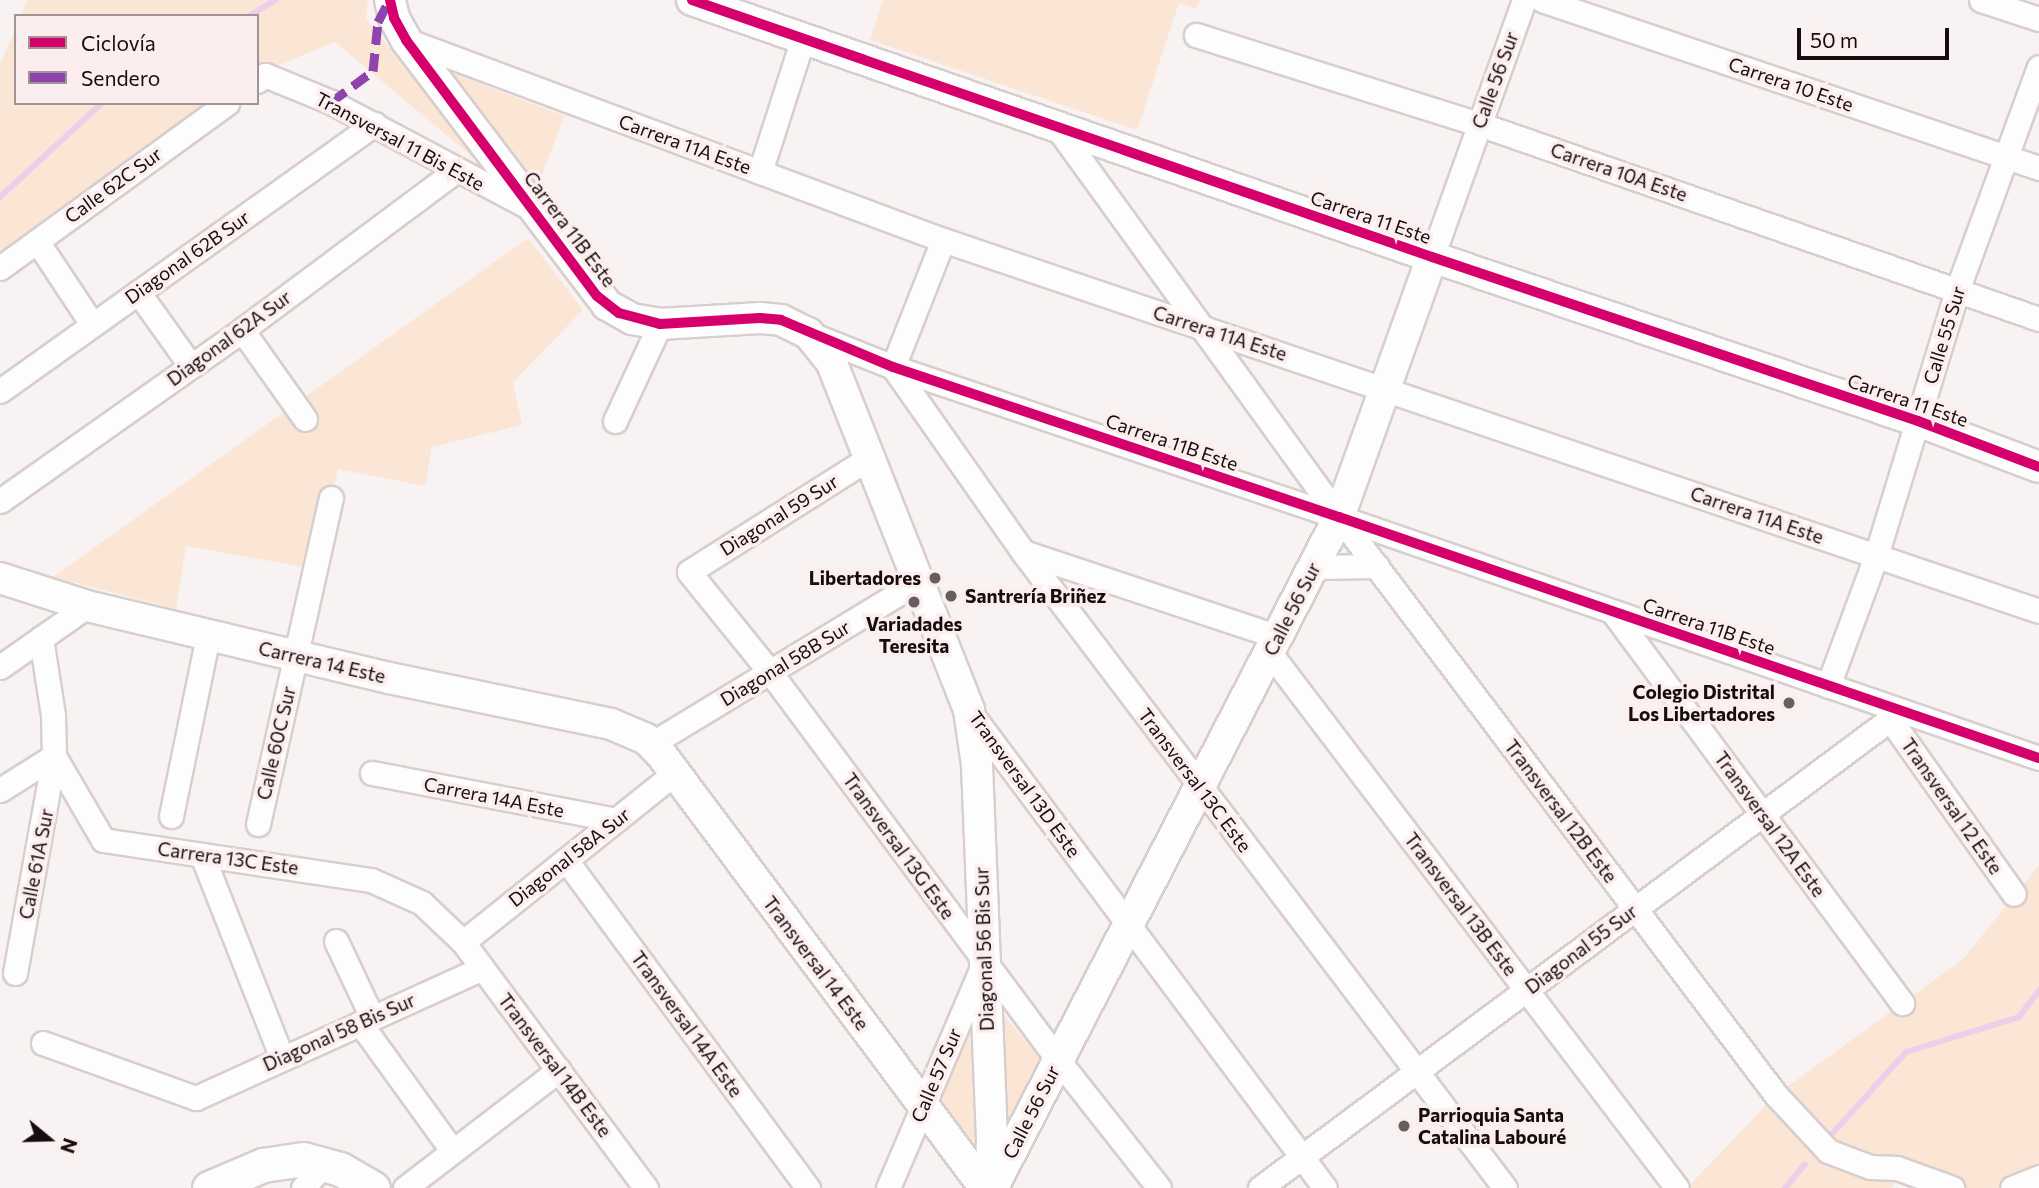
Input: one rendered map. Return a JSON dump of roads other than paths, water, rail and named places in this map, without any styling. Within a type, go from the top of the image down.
[{"type":"main road","points":[[209,1188],[248,1170],[282,1161],[303,1159],[325,1163],[373,1188]]},
{"type":"street","points":[[390,0],[394,18],[406,40]]},
{"type":"street","name":"Carrera 11 Este","points":[[692,0],[1432,257],[1918,421],[2039,467]]},
{"type":"street","name":"Calle 56 Sur","points":[[989,1188],[1129,925],[1339,517],[1524,0]]},
{"type":"street","name":"Carrera 10 Este","points":[[1542,0],[2039,168]]},
{"type":"street","points":[[1981,0],[2039,19]]},
{"type":"street","name":"Carrera 10A Este","points":[[1196,35],[1479,124],[1958,288],[2039,319]]},
{"type":"street","points":[[760,172],[803,38]]},
{"type":"street","name":"Carrera 11A Este","points":[[406,40],[943,240],[2039,611]]},
{"type":"street","name":"Carrera 11B Este","points":[[406,40],[607,305],[632,318],[660,324],[760,318],[781,320],[892,367],[1828,685],[1896,715],[2039,758]]},
{"type":"street","name":"Calle 55 Sur","points":[[1828,685],[1876,556],[1958,288],[2039,67]]},
{"type":"street","name":"Transversal 11 Bis Este","points":[[261,78],[331,102],[534,210]]},
{"type":"street","name":"Calle 62C Sur","points":[[0,268],[224,105]]},
{"type":"street","name":"Diagonal 62B Sur","points":[[0,391],[374,124]]},
{"type":"street","points":[[1056,126],[1202,328]]},
{"type":"street","name":"Diagonal 62A Sur","points":[[0,500],[242,330],[455,170]]},
{"type":"street","points":[[892,367],[943,240]]},
{"type":"street","points":[[37,241],[92,324]]},
{"type":"street","points":[[138,292],[191,366]]},
{"type":"street","points":[[615,421],[660,324]]},
{"type":"street","name":"Transversal 12B Este","points":[[1202,328],[1339,517],[1776,1095],[1828,1151],[1870,1167],[1897,1168],[1952,1188]]},
{"type":"street","points":[[242,330],[305,419]]},
{"type":"street","name":"Transversal 13D Este","points":[[808,333],[831,361],[969,710],[1325,1188]]},
{"type":"street","name":"Transversal 13C Este","points":[[892,367],[1023,552],[1505,1188]]},
{"type":"street","name":"Diagonal 59 Sur","points":[[688,572],[869,458]]},
{"type":"street","name":"Calle 60C Sur","points":[[258,824],[331,498]]},
{"type":"street","points":[[1023,552],[1274,645]]},
{"type":"street","points":[[1314,567],[1377,566]]},
{"type":"street","name":"Transversal 13G Este","points":[[688,572],[770,672],[984,962],[1159,1188]]},
{"type":"street","name":"Carrera 14 Este","points":[[0,578],[87,606],[295,656],[611,724],[649,742]]},
{"type":"street","name":"Diagonal 58B Sur","points":[[649,742],[919,581]]},
{"type":"street","points":[[0,667],[87,606]]},
{"type":"street","name":"Transversal 12A Este","points":[[1612,611],[1902,1003]]},
{"type":"street","points":[[171,816],[208,635]]},
{"type":"street","name":"Calle 61A Sur","points":[[15,973],[54,756],[53,715],[41,638]]},
{"type":"street","name":"Transversal 13B Este","points":[[1274,645],[1526,990],[1677,1188]]},
{"type":"street","name":"Diagonal 56 Bis Sur","points":[[969,710],[977,765],[992,1139],[989,1188]]},
{"type":"street","name":"Diagonal 55 Sur","points":[[1260,1188],[1896,715]]},
{"type":"street","name":"Transversal 12 Este","points":[[1896,715],[2014,894]]},
{"type":"street","name":"Transversal 14 Este","points":[[649,742],[675,773],[923,1106],[989,1188]]},
{"type":"street","points":[[0,790],[54,756]]},
{"type":"street","name":"Calle 61A Sur","points":[[54,756],[103,840]]},
{"type":"street","name":"Carrera 14A Este","points":[[372,773],[616,820]]},
{"type":"street","name":"Diagonal 58A Sur","points":[[463,942],[675,773]]},
{"type":"street","name":"Carrera 13C Este","points":[[103,840],[353,877],[406,894],[437,915],[463,942]]},
{"type":"street","points":[[202,855],[282,1058]]},
{"type":"street","name":"Transversal 14A Este","points":[[566,860],[808,1188]]},
{"type":"street","points":[[336,941],[366,1020],[452,1150]]},
{"type":"street","name":"Transversal 14B Este","points":[[463,942],[646,1188]]},
{"type":"street","name":"Calle 57 Sur","points":[[888,1188],[984,962]]},
{"type":"street","name":"Diagonal 58 Bis Sur","points":[[43,1043],[196,1098],[482,968]]},
{"type":"street","points":[[405,1188],[559,1070]]},
{"type":"street","points":[[303,1188],[325,1163]]},
{"type":"street","points":[[2012,1188],[2039,1177]]},
{"type":"waterway","points":[[252,14],[276,0]]},
{"type":"waterway","points":[[0,197],[100,105]]},
{"type":"waterway","points":[[1833,1133],[1906,1052],[2019,1017],[2039,990]]},
{"type":"waterway","points":[[1785,1188],[1805,1164]]},
{"type":"place","name":"Libertadores","points":[[935,578]]},
{"type":"place","name":"Santrería Briñez","points":[[951,596]]},
{"type":"place","name":"Variadades Teresita","points":[[914,602]]},
{"type":"place","name":"Colegio Distrital Los Libertadores","points":[[1789,703]]},
{"type":"place","name":"Parrioquia Santa Catalina Labouré","points":[[1404,1126]]}]
